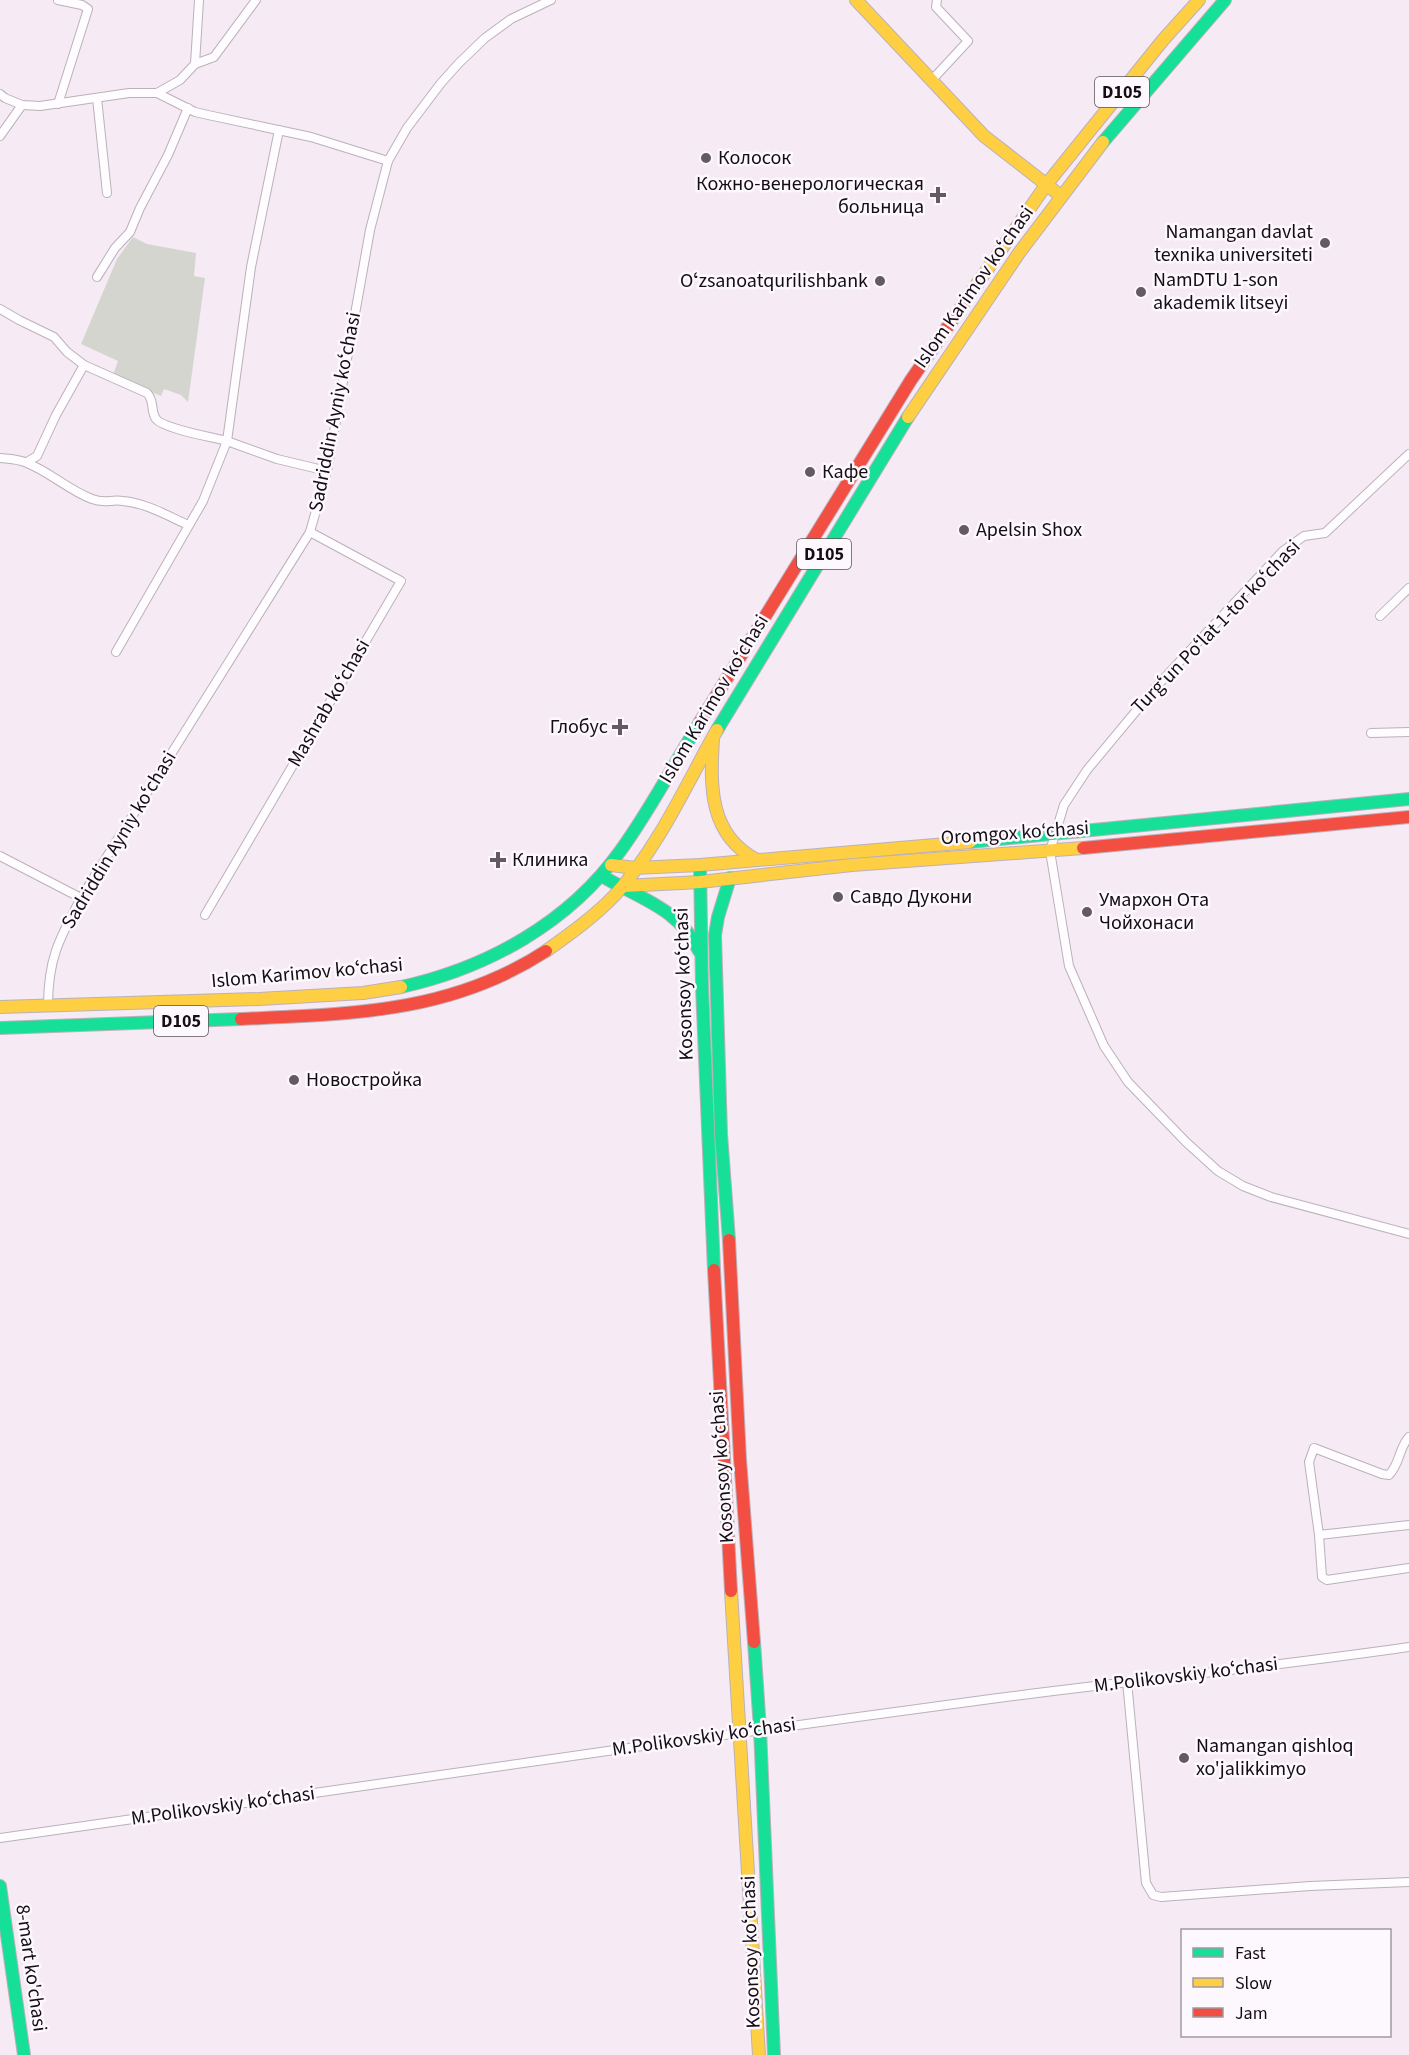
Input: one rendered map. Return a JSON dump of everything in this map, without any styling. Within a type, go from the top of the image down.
[{"type":"main road","points":[[856,0],[984,136],[1062,196]]},
{"type":"main road","name":"Islom Karimov koʻchasi","points":[[0,1006],[243,1000],[357,993],[411,985],[460,972],[507,950],[545,927],[577,901],[611,865],[631,835],[900,396],[1046,185],[1163,40],[1199,0]]},
{"type":"main road","name":"Islom Karimov koʻchasi","points":[[0,1028],[362,1013],[411,1006],[467,991],[504,976],[550,948],[607,902],[623,886],[635,868],[911,412],[976,314],[1062,196],[1165,66],[1225,0]]},
{"type":"main road","points":[[714,735],[713,777],[720,820],[734,847],[757,860]]},
{"type":"main road","name":"Oromgox ko‘chasi","points":[[611,865],[635,868],[700,866],[1409,799]]},
{"type":"main road","name":"Oromgox ko‘chasi","points":[[623,886],[700,882],[863,864],[1050,851],[1409,817]]},
{"type":"main road","name":"Kosonsoy koʻchasi","points":[[700,866],[725,1504],[741,1731],[759,2055]]},
{"type":"main road","points":[[602,876],[674,915],[684,924],[697,944],[702,958]]},
{"type":"main road","name":"Kosonsoy koʻchasi","points":[[730,878],[715,935],[719,1086],[740,1459],[760,1729],[774,2055]]},
{"type":"main road","name":"8-mart ko'chasi","points":[[0,1886],[24,2055]]},
{"type":"street","points":[[58,0],[82,5],[88,9],[58,104]]},
{"type":"street","points":[[195,64],[199,0]]},
{"type":"street","points":[[158,93],[180,80],[195,64],[214,57],[256,0]]},
{"type":"street","name":"Sadriddin Ayniy koʻchasi","points":[[48,1006],[49,979],[54,953],[81,898],[310,532],[327,471],[370,230],[388,161],[407,128],[459,63],[485,38],[512,20],[551,0]]},
{"type":"street","points":[[931,81],[968,41],[936,7],[937,0]]},
{"type":"street","points":[[0,93],[22,105],[40,106],[129,93],[158,93],[208,116],[311,137],[388,161]]},
{"type":"street","points":[[97,98],[107,193]]},
{"type":"street","points":[[0,136],[22,105]]},
{"type":"street","points":[[97,277],[115,248],[130,232],[188,108]]},
{"type":"street","points":[[116,652],[203,501],[227,441],[251,267],[279,130]]},
{"type":"street","points":[[0,309],[54,337],[67,352],[84,365],[147,393],[153,401],[154,414],[162,425],[227,441],[277,459],[327,471]]},
{"type":"street","points":[[27,462],[37,456],[56,415],[84,365]]},
{"type":"street","name":"Turgʻun Poʻlat 1-tor koʻchasi","points":[[1050,851],[1064,805],[1094,761],[1156,687],[1283,551],[1304,536],[1325,533],[1409,454]]},
{"type":"street","points":[[0,458],[27,462],[74,491],[103,503],[123,501],[158,511],[188,525]]},
{"type":"street","name":"Mashrab koʻchasi","points":[[205,915],[401,581],[310,532]]},
{"type":"street","points":[[1380,616],[1409,588]]},
{"type":"street","points":[[1371,733],[1409,732]]},
{"type":"street","points":[[1050,851],[1069,966],[1104,1046],[1128,1082],[1152,1108],[1218,1170],[1243,1186],[1271,1197],[1409,1234]]},
{"type":"street","points":[[0,856],[81,898]]},
{"type":"street","points":[[1409,1437],[1403,1443],[1395,1469],[1389,1475],[1314,1448],[1309,1462],[1322,1577],[1327,1580],[1409,1568]]},
{"type":"street","points":[[1319,1535],[1409,1525]]},
{"type":"street","name":"M.Polikovskiy koʻchasi","points":[[0,1838],[741,1731],[1409,1647]]},
{"type":"street","points":[[1127,1681],[1146,1884],[1153,1894],[1161,1897],[1310,1886],[1409,1882]]},
{"type":"shaded area","points":[[133,237],[147,244],[196,253],[194,276],[205,278],[188,402],[181,395],[164,389],[161,396],[113,375],[118,361],[81,344],[117,259]]},
{"type":"traffic: fast","points":[[1103,142],[1225,0]]},
{"type":"traffic: fast","points":[[717,730],[908,417]]},
{"type":"traffic: fast","points":[[401,987],[433,979],[495,955],[524,939],[577,900],[600,876],[632,835],[700,722]]},
{"type":"traffic: fast","points":[[970,842],[1409,799]]},
{"type":"traffic: fast","points":[[700,865],[702,986],[714,1270]]},
{"type":"traffic: fast","points":[[602,876],[670,914],[691,936],[699,951]]},
{"type":"traffic: fast","points":[[729,1240],[721,1134],[715,935],[730,878]]},
{"type":"traffic: fast","points":[[0,1028],[241,1019]]},
{"type":"traffic: fast","points":[[754,1642],[774,2055]]},
{"type":"traffic: fast","points":[[0,1886],[24,2055]]},
{"type":"traffic: slow","points":[[856,0],[984,136],[1061,196]]},
{"type":"traffic: slow","points":[[966,300],[1046,185],[1163,40],[1199,0]]},
{"type":"traffic: slow","points":[[908,417],[1019,253],[1103,142]]},
{"type":"traffic: slow","points":[[546,951],[599,910],[630,877],[658,837],[717,730]]},
{"type":"traffic: slow","points":[[713,739],[713,792],[721,823],[729,837],[741,850],[757,860]]},
{"type":"traffic: slow","points":[[611,865],[635,868],[700,865],[970,842]]},
{"type":"traffic: slow","points":[[623,886],[700,882],[852,865],[1083,848]]},
{"type":"traffic: slow","points":[[0,1007],[259,999],[363,993],[401,987]]},
{"type":"traffic: slow","points":[[731,1591],[759,2055]]},
{"type":"traffic: jam","points":[[700,722],[911,380],[966,300]]},
{"type":"traffic: jam","points":[[1083,848],[1409,817]]},
{"type":"traffic: jam","points":[[241,1019],[361,1012],[437,998],[474,987],[510,972],[546,951]]},
{"type":"traffic: jam","points":[[729,1240],[740,1459],[754,1642]]},
{"type":"traffic: jam","points":[[714,1270],[731,1591]]},
{"type":"place","name":"Колосок","points":[[706,158]]},
{"type":"place","name":"Кожно-венерологическая больница","points":[[938,195]]},
{"type":"place","name":"Namangan davlat texnika universiteti","points":[[1325,243]]},
{"type":"place","name":"Oʻzsanoatqurilishbank","points":[[880,281]]},
{"type":"place","name":"NamDTU 1-son akademik litseyi","points":[[1141,292]]},
{"type":"place","name":"Кафе","points":[[810,472]]},
{"type":"place","name":"Apelsin Shox","points":[[964,530]]},
{"type":"place","name":"Глобус","points":[[620,727]]},
{"type":"place","name":"Клиника","points":[[498,860]]},
{"type":"place","name":"Савдо Дукони","points":[[838,897]]},
{"type":"place","name":"Умархон Ота Чойхонаси","points":[[1087,912]]},
{"type":"place","name":"Новостройка","points":[[294,1080]]},
{"type":"place","name":"Namangan qishloq xo'jalikkimyo","points":[[1184,1758]]}]
